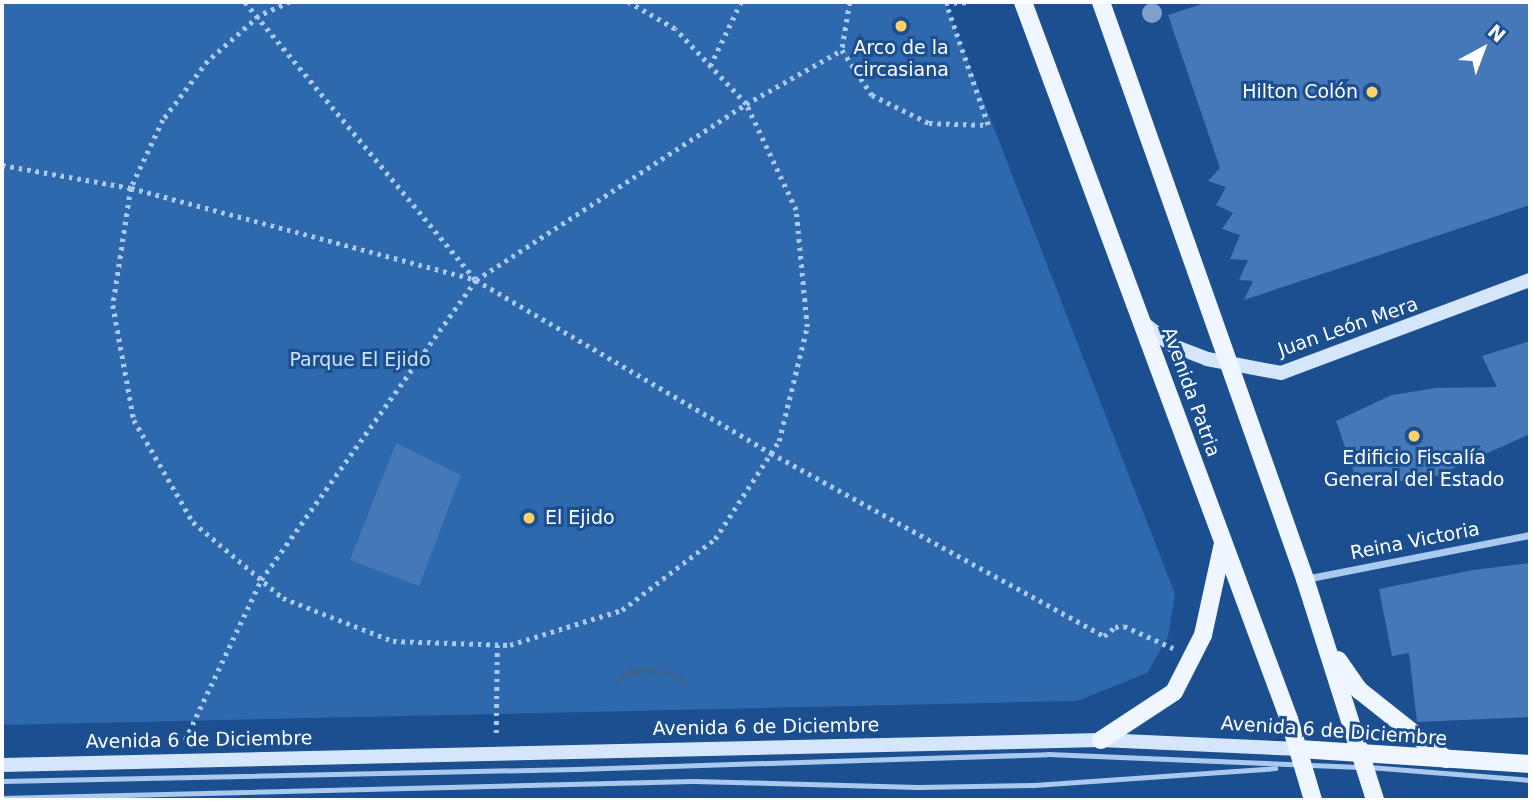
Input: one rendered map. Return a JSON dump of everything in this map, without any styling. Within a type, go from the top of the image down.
[{"type":"main road","name":"Avenida Patria","points":[[1023,2],[1223,543],[1301,758],[1313,800]]},
{"type":"main road","points":[[1101,2],[1305,579],[1375,800]]},
{"type":"main road","name":"Juan León Mera","points":[[1142,322],[1171,345],[1230,364],[1281,373],[1530,280]]},
{"type":"main road","points":[[1101,740],[1174,692],[1203,635],[1223,543]]},
{"type":"main road","points":[[1328,646],[1359,690],[1446,760]]},
{"type":"main road","name":"Avenida 6 de Diciembre","points":[[2,765],[1101,740],[1301,758],[1530,764]]},
{"type":"street","name":"Reina Victoria","points":[[1305,579],[1530,535]]},
{"type":"lane","points":[[2,781],[589,769],[1048,754],[1301,758]]},
{"type":"lane","points":[[2,798],[693,781],[918,787],[1034,785],[1301,758]]},
{"type":"lane","points":[[1364,760],[1530,780]]},
{"type":"path","points":[[245,2],[476,280]]},
{"type":"path","points":[[290,2],[259,16],[208,61],[163,120],[131,188],[113,305],[134,420],[193,522],[283,598],[393,641],[497,645],[510,645],[622,610],[715,539],[779,441],[807,327],[796,211],[746,104],[675,29],[628,2]]},
{"type":"path","points":[[710,66],[741,2]]},
{"type":"path","points":[[850,2],[842,50],[872,95],[929,123],[988,125],[945,3],[971,2]]},
{"type":"path","points":[[185,741],[261,580],[476,280],[746,104],[842,50]]},
{"type":"path","points":[[2,165],[131,188],[476,280],[772,453],[1104,636],[1115,627],[1124,626],[1192,657]]},
{"type":"path","points":[[496,754],[497,645]]},
{"type":"green space","name":"Parque El Ejido","points":[[2,2],[945,2],[1175,594],[1168,637],[1147,673],[1077,701],[2,725]]},
{"type":"shaded area","points":[[632,669],[674,672],[687,682],[683,685],[670,675],[648,672],[627,677],[616,684],[614,681]]},
{"type":"building","points":[[1208,2],[1530,2],[1530,205],[1244,300],[1253,281],[1239,280],[1248,260],[1230,259],[1240,235],[1222,229],[1233,213],[1216,205],[1226,187],[1208,181],[1220,168],[1168,15]]},
{"type":"building","name":"Edificio Fiscalía General del Estado","points":[[1530,341],[1530,434],[1436,476],[1359,487],[1336,421],[1392,395],[1436,388],[1497,387],[1482,356]]},
{"type":"building","points":[[396,443],[461,475],[419,586],[350,560]]},
{"type":"building","points":[[1530,563],[1530,717],[1417,722],[1409,653],[1392,656],[1379,589],[1473,570]]},
{"type":"place","name":"Arco de la circasiana","points":[[901,26]]},
{"type":"place","name":"Hilton Colón","points":[[1372,92]]},
{"type":"place","name":"Edificio Fiscalía General del Estado","points":[[1414,436]]},
{"type":"place","name":"El Ejido","points":[[529,518]]}]
